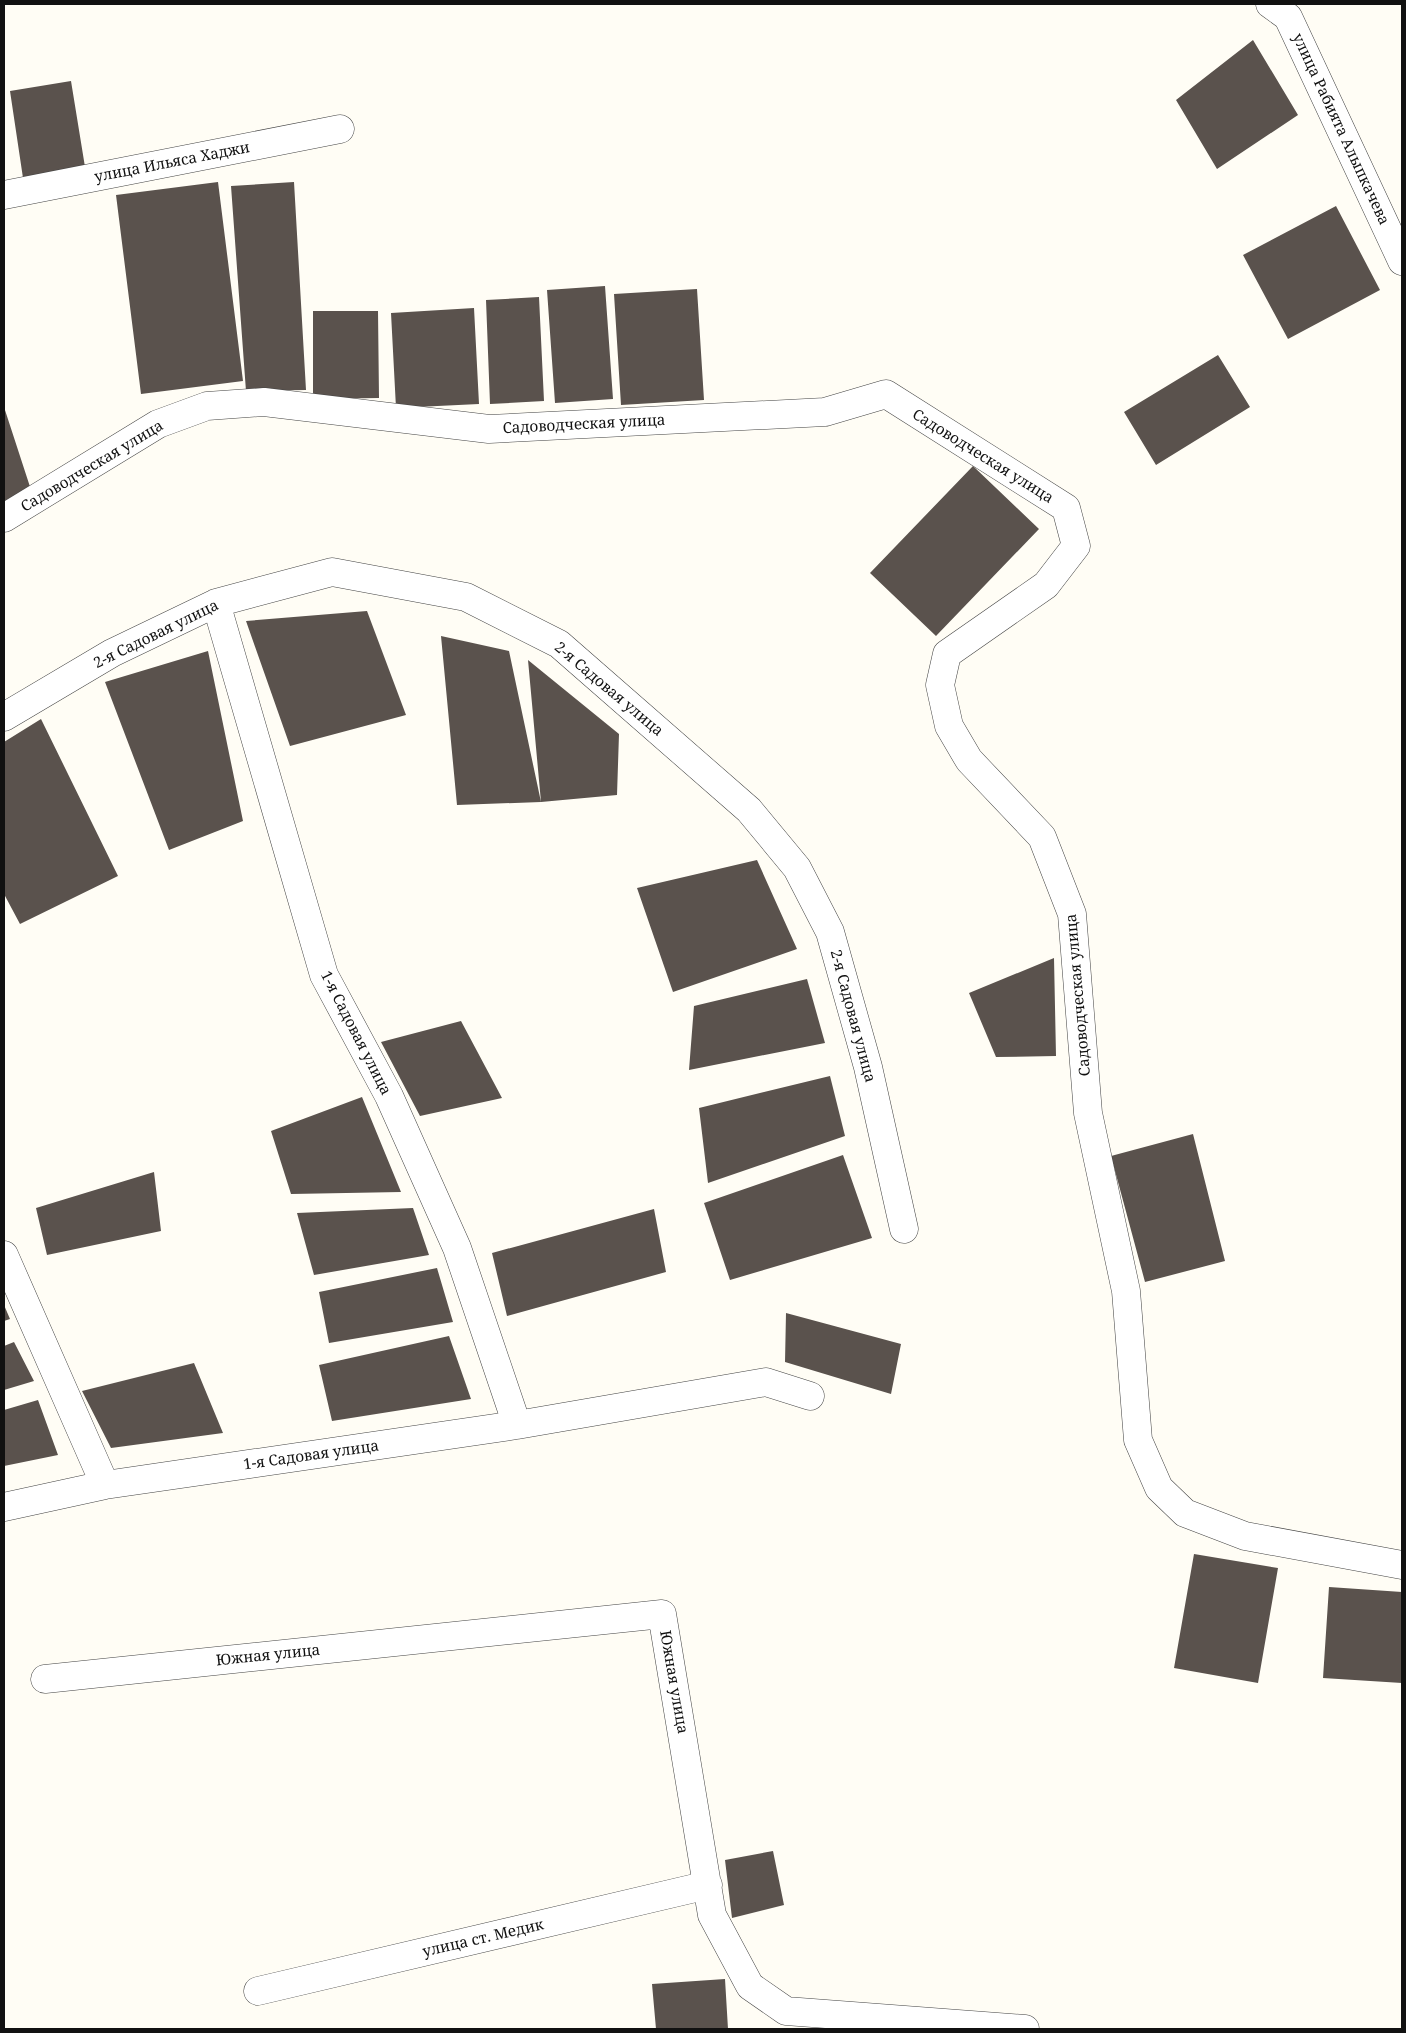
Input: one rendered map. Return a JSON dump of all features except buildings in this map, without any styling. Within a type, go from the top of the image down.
[{"type":"street","name":"улица Рабията Алыпкачева","points":[[1270,4],[1288,17],[1402,261]]},
{"type":"street","name":"улица Ильяса Хаджи","points":[[4,195],[340,129]]},
{"type":"street","name":"Садоводческая улица","points":[[4,518],[158,424],[207,406],[264,402],[489,429],[825,412],[886,394],[1066,508],[1076,546],[1046,585],[947,654],[940,685],[949,726],[969,760],[1042,837],[1072,914],[1088,1113],[1126,1291],[1138,1440],[1159,1488],[1185,1513],[1245,1536],[1402,1565]]},
{"type":"street","name":"2-я Садовая улица","points":[[4,717],[112,653],[216,603],[332,572],[466,597],[559,644],[749,810],[797,868],[830,932],[868,1067],[904,1229]]},
{"type":"street","name":"1-я Садовая улица","points":[[216,603],[324,975],[389,1096],[457,1248],[517,1425]]},
{"type":"street","points":[[4,1255],[105,1484]]},
{"type":"street","name":"1-я Садовая улица","points":[[4,1507],[105,1484],[517,1425],[766,1382],[810,1396]]},
{"type":"street","name":"Южная улица","points":[[45,1679],[662,1614],[712,1916],[750,1986],[786,2011],[1025,2029]]},
{"type":"street","name":"улица ст. Медик","points":[[258,1991],[708,1885]]}]
